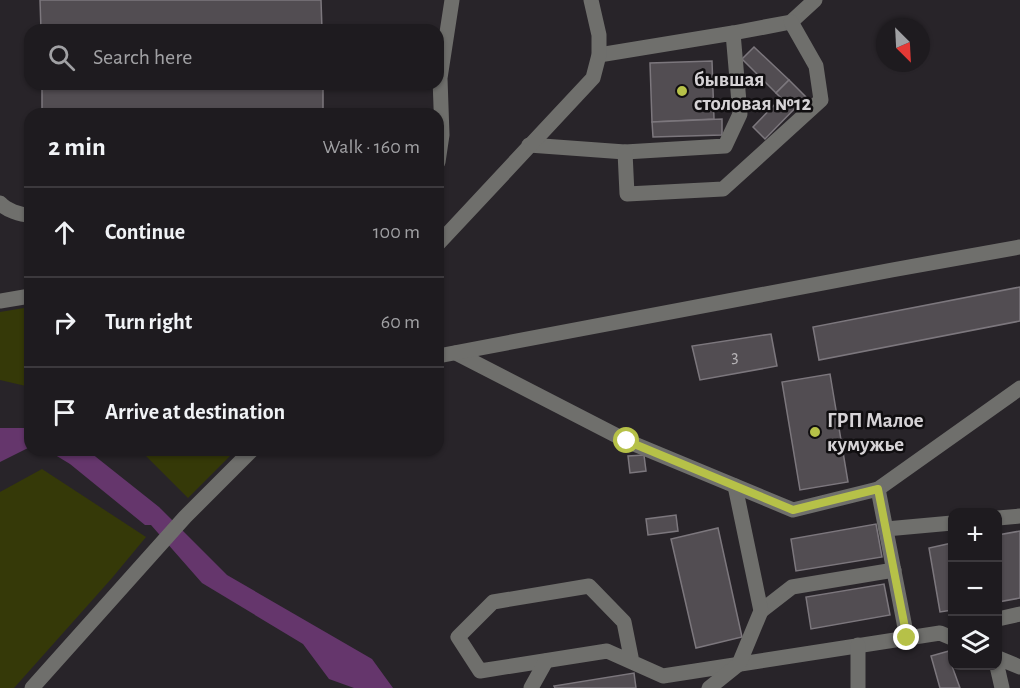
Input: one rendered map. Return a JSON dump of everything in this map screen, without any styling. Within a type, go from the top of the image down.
[{"type":"lane","points":[[444,52],[452,0]]},
{"type":"lane","points":[[444,237],[592,78],[599,55],[599,35],[591,0]]},
{"type":"lane","points":[[599,55],[791,22],[814,0]]},
{"type":"lane","points":[[625,152],[627,194],[723,189],[821,99],[816,66],[791,22]]},
{"type":"lane","points":[[529,145],[625,152],[725,146],[740,114],[733,33]]},
{"type":"lane","points":[[440,90],[441,108]]},
{"type":"lane","points":[[0,203],[24,215]]},
{"type":"lane","points":[[444,355],[1020,247]]},
{"type":"lane","points":[[0,301],[24,297]]},
{"type":"lane","points":[[456,353],[627,441],[793,510],[878,489],[1020,388]]},
{"type":"lane","points":[[32,688],[185,517],[246,456]]},
{"type":"lane","points":[[735,486],[761,611]]},
{"type":"lane","points":[[878,489],[907,638]]},
{"type":"lane","points":[[1002,518],[1020,516]]},
{"type":"lane","points":[[886,529],[948,523]]},
{"type":"lane","points":[[710,688],[739,664],[761,611],[792,587],[894,570]]},
{"type":"lane","points":[[632,662],[624,622],[589,586],[493,602],[458,637],[480,671],[608,651],[632,662],[663,676],[948,633]]},
{"type":"lane","points":[[1002,618],[1020,614]]},
{"type":"lane","points":[[858,645],[858,688]]},
{"type":"lane","points":[[1002,660],[1020,668]]},
{"type":"lane","points":[[531,688],[546,661]]},
{"type":"lane","points":[[998,670],[1002,688]]},
{"type":"green space","points":[[24,308],[24,386],[0,380],[0,312]]},
{"type":"green space","points":[[146,456],[230,456],[188,498]]},
{"type":"green space","points":[[42,469],[146,537],[14,688],[0,688],[0,492]]},
{"type":"shaded area","points":[[0,428],[24,428],[24,450],[0,462]]},
{"type":"shaded area","points":[[57,456],[95,456],[159,507],[227,575],[372,659],[393,688],[354,688],[329,679],[303,644],[202,583],[151,525],[145,525],[70,464]]},
{"type":"building","points":[[40,0],[321,0],[322,24],[41,24]]},
{"type":"building","points":[[754,47],[789,80],[776,93],[742,59]]},
{"type":"building","name":"бывшая столовая №12","points":[[712,61],[714,119],[652,122],[650,63]]},
{"type":"building","points":[[789,80],[806,97],[765,139],[753,127],[781,98],[776,93]]},
{"type":"building","points":[[42,90],[323,90],[323,108],[42,108]]},
{"type":"building","points":[[722,119],[722,135],[653,137],[652,122]]},
{"type":"building","points":[[1020,287],[1020,321],[819,360],[813,327]]},
{"type":"building","points":[[771,334],[777,366],[700,380],[692,346]]},
{"type":"building","name":"ГРП Малое кумужье","points":[[830,374],[848,482],[800,490],[782,382]]},
{"type":"building","points":[[644,455],[646,471],[630,473],[628,456]]},
{"type":"building","points":[[676,515],[678,531],[648,535],[646,519]]},
{"type":"building","points":[[876,524],[882,557],[796,571],[791,539]]},
{"type":"building","points":[[718,528],[742,637],[696,648],[671,539]]},
{"type":"building","points":[[1020,531],[1020,598],[1002,601],[1002,562],[1002,534]]},
{"type":"building","points":[[948,544],[948,611],[940,612],[929,548]]},
{"type":"building","points":[[884,584],[890,615],[811,629],[806,597]]},
{"type":"building","points":[[948,651],[948,670],[953,670],[960,688],[940,688],[931,656]]},
{"type":"building","points":[[634,673],[636,688],[555,688],[554,686]]},
{"type":"place","name":"бывшая столовая №12","points":[[682,91]]},
{"type":"place","name":"ГРП Малое кумужье","points":[[815,432]]},
{"type":"route","points":[[627,441],[793,510],[878,489],[907,638]]}]
